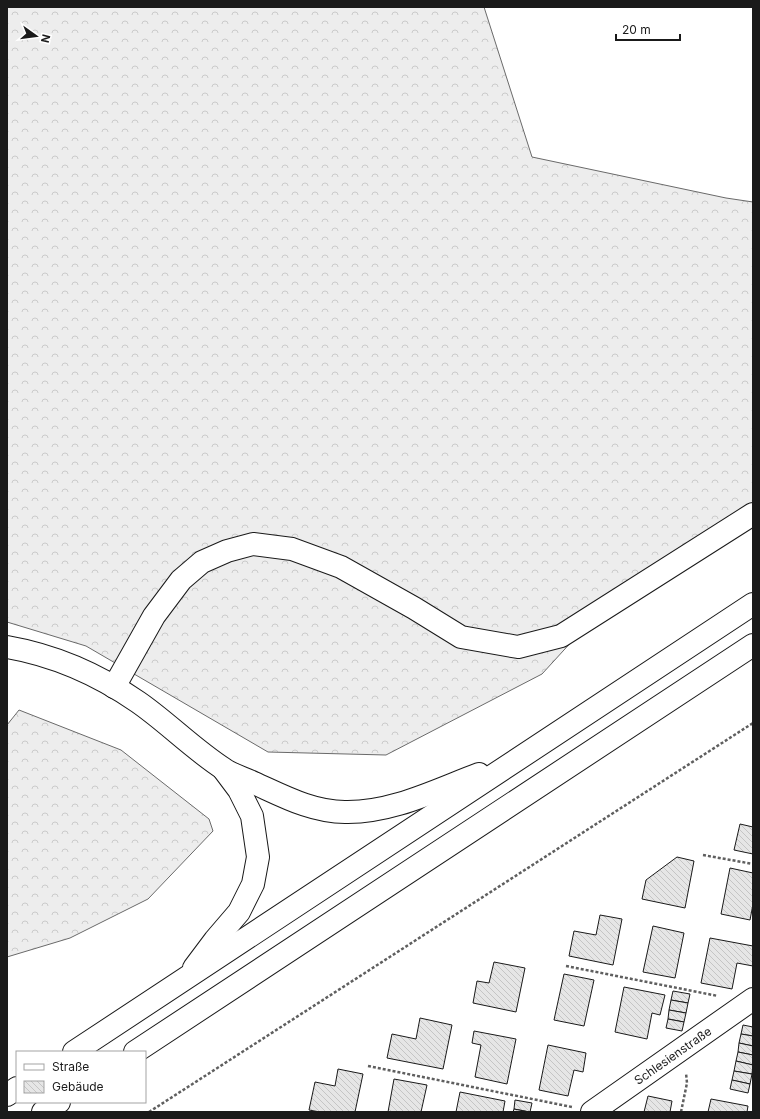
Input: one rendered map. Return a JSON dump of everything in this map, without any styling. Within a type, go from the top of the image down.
[{"type":"main road","points":[[114,687],[154,616],[181,580],[202,562],[227,551],[253,544],[292,549],[341,567],[414,608],[461,637],[518,647],[560,636],[753,514]]},
{"type":"main road","points":[[76,1051],[753,604]]},
{"type":"main road","points":[[137,1051],[753,645]]},
{"type":"main road","points":[[8,647],[39,654],[80,669],[114,687],[138,702],[224,770],[309,807],[345,812],[386,808],[430,794],[510,763]]},
{"type":"main road","points":[[186,979],[215,940],[239,912],[253,884],[258,857],[252,816],[239,790],[224,770]]},
{"type":"main road","name":"Schlesienstraße","points":[[593,1112],[751,1001]]},
{"type":"main road","points":[[7,1095],[16,1089]]},
{"type":"main road","points":[[43,1112],[57,1103]]},
{"type":"path","points":[[149,1112],[753,723]]},
{"type":"path","points":[[703,854],[753,864]]},
{"type":"path","points":[[566,966],[751,1001]]},
{"type":"path","points":[[368,1066],[593,1112]]},
{"type":"path","points":[[681,1112],[687,1083]]},
{"type":"green space","points":[[7,7],[484,7],[532,157],[726,198],[753,202],[753,507],[607,603],[542,674],[386,755],[268,752],[86,646],[7,622]]},
{"type":"green space","points":[[19,710],[121,750],[209,819],[213,831],[148,899],[70,938],[7,957],[7,725]]},
{"type":"building","points":[[740,824],[753,827],[753,854],[734,850]]},
{"type":"building","points":[[677,857],[694,861],[685,908],[642,899],[646,880]]},
{"type":"building","points":[[730,868],[753,873],[753,904],[750,920],[721,914]]},
{"type":"building","points":[[600,915],[622,919],[613,965],[569,956],[574,931],[596,935]]},
{"type":"building","points":[[653,926],[684,933],[675,978],[643,972]]},
{"type":"building","points":[[710,938],[753,946],[753,966],[737,963],[732,989],[701,983]]},
{"type":"building","points":[[494,962],[525,968],[516,1012],[473,1003],[477,981],[489,983]]},
{"type":"building","points":[[564,974],[594,980],[584,1026],[554,1020]]},
{"type":"building","points":[[624,987],[665,995],[660,1015],[652,1013],[647,1039],[615,1032]]},
{"type":"building","points":[[673,991],[690,994],[688,1003],[671,1000]]},
{"type":"building","points":[[671,1000],[688,1003],[686,1013],[669,1010]]},
{"type":"building","points":[[669,1010],[686,1013],[684,1022],[668,1019]]},
{"type":"building","points":[[420,1018],[452,1025],[443,1069],[387,1058],[392,1034],[416,1039]]},
{"type":"building","points":[[668,1019],[684,1022],[682,1031],[666,1028]]},
{"type":"building","points":[[743,1025],[753,1027],[753,1036],[741,1034]]},
{"type":"building","points":[[474,1031],[516,1039],[507,1084],[475,1077],[481,1045],[472,1043]]},
{"type":"building","points":[[741,1034],[753,1036],[753,1046],[739,1043]]},
{"type":"building","points":[[739,1043],[753,1046],[753,1055],[738,1052]]},
{"type":"building","points":[[548,1045],[586,1053],[583,1072],[574,1070],[568,1096],[539,1090]]},
{"type":"building","points":[[738,1052],[753,1055],[753,1065],[736,1061]]},
{"type":"building","points":[[736,1061],[753,1065],[752,1074],[734,1071]]},
{"type":"building","points":[[338,1069],[363,1074],[355,1112],[320,1112],[309,1110],[315,1082],[335,1086]]},
{"type":"building","points":[[734,1071],[752,1074],[750,1084],[732,1080]]},
{"type":"building","points":[[394,1079],[427,1085],[421,1112],[388,1112]]},
{"type":"building","points":[[732,1080],[750,1084],[748,1093],[730,1089]]},
{"type":"building","points":[[460,1092],[505,1101],[503,1112],[456,1112]]},
{"type":"building","points":[[648,1096],[672,1101],[670,1112],[644,1112]]},
{"type":"building","points":[[711,1099],[748,1106],[747,1112],[708,1112]]},
{"type":"building","points":[[515,1100],[532,1103],[530,1112],[514,1109]]},
{"type":"building","points":[[514,1109],[529,1112],[513,1112]]}]
